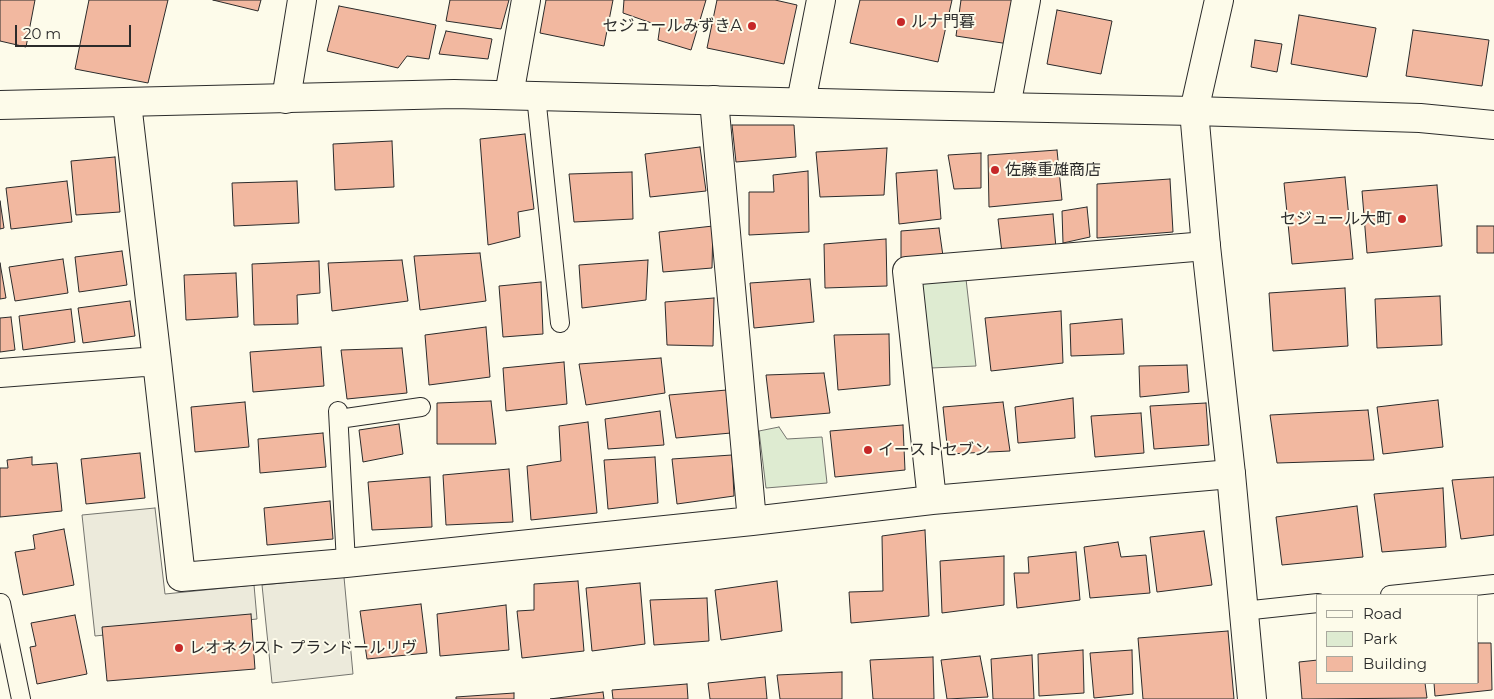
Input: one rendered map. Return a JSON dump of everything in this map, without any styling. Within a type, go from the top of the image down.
[{"type":"street","points":[[286,99],[302,0]]},
{"type":"street","points":[[509,95],[526,0]]},
{"type":"street","points":[[801,102],[821,0]]},
{"type":"street","points":[[1006,107],[1026,0]]},
{"type":"street","points":[[1219,0],[1194,111],[1252,699]]},
{"type":"street","points":[[0,105],[454,94],[1194,111],[1420,118],[1494,125]]},
{"type":"street","points":[[714,100],[752,522]]},
{"type":"street","points":[[127,103],[181,578],[752,522],[932,500],[1231,474]]},
{"type":"street","points":[[932,500],[907,271],[1206,246]]},
{"type":"street","points":[[0,373],[157,361]]},
{"type":"lane","points":[[536,96],[560,323]]},
{"type":"lane","points":[[346,563],[339,415],[421,407]]},
{"type":"lane","points":[[1399,594],[1494,584]]},
{"type":"lane","points":[[1,603],[20,699]]},
{"type":"lane","points":[[1243,611],[1316,603]]},
{"type":"green space","points":[[966,279],[976,366],[931,368],[920,281]]},
{"type":"green space","points":[[779,427],[787,439],[822,437],[827,483],[766,488],[759,431]]},
{"type":"shaded area","points":[[155,508],[165,594],[254,585],[257,619],[95,636],[82,515]]},
{"type":"shaded area","points":[[344,577],[353,674],[272,683],[262,585]]},
{"type":"building","points":[[0,0],[35,0],[26,47],[0,41]]},
{"type":"building","points":[[89,0],[168,0],[148,83],[75,69]]},
{"type":"building","points":[[213,0],[261,0],[258,11]]},
{"type":"building","points":[[450,0],[509,0],[501,29],[446,21]]},
{"type":"building","points":[[546,0],[613,0],[604,46],[540,33]]},
{"type":"building","points":[[624,0],[706,0],[691,50],[658,40],[660,26],[623,13]]},
{"type":"building","name":"セジュールみずきA","points":[[717,0],[775,0],[797,5],[784,64],[707,48]]},
{"type":"building","name":"ルナ門暮","points":[[860,0],[952,0],[938,62],[850,43]]},
{"type":"building","points":[[961,0],[1016,0],[1009,44],[956,36]]},
{"type":"building","points":[[339,6],[436,25],[429,59],[407,56],[398,68],[327,51]]},
{"type":"building","points":[[1057,10],[1112,21],[1101,74],[1047,64]]},
{"type":"building","points":[[1299,15],[1376,28],[1367,77],[1291,64]]},
{"type":"building","points":[[1413,30],[1489,40],[1482,86],[1406,76]]},
{"type":"building","points":[[446,31],[492,39],[488,59],[439,54]]},
{"type":"building","points":[[1255,40],[1282,44],[1277,72],[1251,67]]},
{"type":"building","points":[[732,125],[794,125],[796,157],[736,162]]},
{"type":"building","points":[[525,134],[534,209],[518,212],[520,237],[488,245],[480,139]]},
{"type":"building","points":[[392,141],[394,187],[335,190],[333,144]]},
{"type":"building","points":[[700,147],[706,191],[650,197],[645,154]]},
{"type":"building","points":[[887,148],[884,195],[820,197],[816,152]]},
{"type":"building","points":[[1057,150],[1062,200],[989,207],[988,155]]},
{"type":"building","points":[[981,153],[981,188],[954,189],[948,155]]},
{"type":"building","points":[[115,157],[120,212],[76,215],[71,161]]},
{"type":"building","points":[[937,170],[941,219],[899,224],[896,173]]},
{"type":"building","points":[[808,171],[809,232],[749,235],[749,192],[774,192],[773,175]]},
{"type":"building","points":[[632,172],[633,219],[574,222],[569,174]]},
{"type":"building","points":[[1345,177],[1353,259],[1292,264],[1284,183]]},
{"type":"building","points":[[1170,179],[1173,232],[1097,238],[1097,184]]},
{"type":"building","points":[[67,181],[72,222],[11,229],[6,188]]},
{"type":"building","points":[[297,181],[299,223],[234,226],[232,183]]},
{"type":"building","name":"セジュール大町","points":[[1437,185],[1442,246],[1367,253],[1362,191]]},
{"type":"building","points":[[0,201],[4,228],[0,229]]},
{"type":"building","points":[[1087,207],[1090,237],[1063,243],[1062,211]]},
{"type":"building","points":[[1053,214],[1056,248],[1002,253],[998,219]]},
{"type":"building","points":[[713,226],[712,268],[663,272],[659,232]]},
{"type":"building","points":[[1477,226],[1494,226],[1494,253],[1477,253]]},
{"type":"building","points":[[939,228],[943,256],[901,261],[901,231]]},
{"type":"building","points":[[886,239],[887,286],[825,288],[824,244]]},
{"type":"building","points":[[122,251],[127,285],[79,292],[75,257]]},
{"type":"building","points":[[480,253],[486,301],[420,310],[414,256]]},
{"type":"building","points":[[63,259],[68,293],[15,301],[9,267]]},
{"type":"building","points":[[402,260],[408,301],[332,311],[328,263]]},
{"type":"building","points":[[648,260],[646,300],[582,308],[579,265]]},
{"type":"building","points":[[319,261],[320,293],[297,295],[298,324],[254,325],[252,264]]},
{"type":"building","points":[[0,263],[6,298],[0,299]]},
{"type":"building","points":[[236,273],[238,317],[186,320],[184,275]]},
{"type":"building","points":[[810,279],[814,322],[754,328],[750,283]]},
{"type":"building","points":[[541,282],[543,334],[503,337],[499,286]]},
{"type":"building","points":[[1345,288],[1348,346],[1273,351],[1269,293]]},
{"type":"building","points":[[1440,296],[1442,345],[1377,348],[1375,299]]},
{"type":"building","points":[[714,298],[713,346],[667,345],[665,302]]},
{"type":"building","points":[[130,301],[135,336],[83,343],[78,308]]},
{"type":"building","points":[[71,309],[75,342],[23,350],[19,316]]},
{"type":"building","points":[[1061,311],[1063,363],[991,371],[985,318]]},
{"type":"building","points":[[11,317],[15,350],[0,352],[0,318]]},
{"type":"building","points":[[1122,319],[1124,354],[1071,356],[1070,324]]},
{"type":"building","points":[[486,327],[490,377],[429,385],[425,335]]},
{"type":"building","points":[[889,334],[890,385],[838,390],[834,335]]},
{"type":"building","points":[[321,347],[324,386],[253,392],[250,352]]},
{"type":"building","points":[[402,348],[407,393],[347,399],[341,350]]},
{"type":"building","points":[[661,358],[665,393],[586,405],[579,364]]},
{"type":"building","points":[[564,362],[567,404],[506,411],[503,368]]},
{"type":"building","points":[[1187,365],[1189,392],[1140,397],[1139,366]]},
{"type":"building","points":[[824,373],[830,413],[771,418],[766,375]]},
{"type":"building","points":[[727,390],[731,433],[676,438],[669,395]]},
{"type":"building","points":[[1073,398],[1075,438],[1018,443],[1015,407]]},
{"type":"building","points":[[1438,400],[1443,447],[1383,454],[1377,407]]},
{"type":"building","points":[[491,401],[496,444],[437,444],[437,403]]},
{"type":"building","points":[[245,402],[249,447],[195,452],[191,407]]},
{"type":"building","points":[[1003,402],[1010,451],[948,454],[943,407]]},
{"type":"building","points":[[1206,403],[1209,445],[1154,449],[1150,406]]},
{"type":"building","points":[[1368,410],[1374,460],[1277,463],[1270,415]]},
{"type":"building","points":[[660,411],[664,445],[608,449],[605,419]]},
{"type":"building","points":[[1141,413],[1144,453],[1095,457],[1091,416]]},
{"type":"building","points":[[588,422],[597,513],[531,520],[527,466],[561,461],[559,426]]},
{"type":"building","points":[[399,424],[403,454],[363,462],[359,430]]},
{"type":"building","name":"イーストセブン","points":[[903,425],[905,470],[835,477],[830,431]]},
{"type":"building","points":[[323,433],[326,467],[260,473],[258,439]]},
{"type":"building","points":[[140,453],[145,498],[86,504],[81,459]]},
{"type":"building","points":[[732,455],[734,496],[677,504],[672,459]]},
{"type":"building","points":[[32,457],[32,465],[57,463],[62,511],[0,517],[0,468],[8,468],[7,460]]},
{"type":"building","points":[[655,457],[658,503],[608,509],[604,460]]},
{"type":"building","points":[[509,469],[513,522],[446,525],[443,475]]},
{"type":"building","points":[[430,477],[432,527],[372,530],[368,482]]},
{"type":"building","points":[[1494,477],[1494,535],[1461,539],[1452,480]]},
{"type":"building","points":[[1443,488],[1446,547],[1382,552],[1374,494]]},
{"type":"building","points":[[330,501],[333,539],[267,545],[264,508]]},
{"type":"building","points":[[1357,506],[1363,557],[1282,565],[1276,517]]},
{"type":"building","points":[[64,529],[74,585],[23,595],[15,552],[35,549],[33,535]]},
{"type":"building","points":[[925,530],[929,616],[851,623],[849,592],[883,591],[882,536]]},
{"type":"building","points":[[1204,531],[1212,585],[1157,592],[1150,537]]},
{"type":"building","points":[[1118,542],[1121,557],[1146,555],[1150,593],[1090,598],[1084,547]]},
{"type":"building","points":[[1076,552],[1080,600],[1017,608],[1014,573],[1029,573],[1028,557]]},
{"type":"building","points":[[1004,556],[1004,605],[942,613],[940,561]]},
{"type":"building","points":[[578,581],[584,651],[522,658],[517,611],[534,610],[534,584]]},
{"type":"building","points":[[777,581],[782,631],[721,640],[715,590]]},
{"type":"building","points":[[640,583],[645,644],[592,651],[586,588]]},
{"type":"building","points":[[707,598],[709,641],[654,645],[650,600]]},
{"type":"building","points":[[421,604],[427,653],[367,659],[360,611]]},
{"type":"building","points":[[506,605],[509,650],[440,656],[437,614]]},
{"type":"building","name":"レオネクスト プランドールリヴ","points":[[251,614],[255,669],[107,681],[102,627]]},
{"type":"building","points":[[75,615],[87,674],[37,684],[30,647],[36,646],[31,623]]},
{"type":"building","points":[[1228,631],[1234,699],[1143,699],[1138,638]]},
{"type":"building","points":[[1479,643],[1491,643],[1492,690],[1435,696],[1434,684],[1479,684]]},
{"type":"building","points":[[1083,650],[1084,693],[1039,696],[1038,654]]},
{"type":"building","points":[[1132,650],[1133,694],[1094,698],[1090,653]]},
{"type":"building","points":[[1032,655],[1034,699],[993,699],[991,659]]},
{"type":"building","points":[[980,656],[988,697],[947,699],[941,660]]},
{"type":"building","points":[[933,657],[934,699],[873,699],[870,660]]},
{"type":"building","points":[[1316,660],[1316,684],[1425,684],[1427,698],[1302,699],[1299,662]]},
{"type":"building","points":[[842,672],[842,699],[780,699],[777,675]]},
{"type":"building","points":[[765,677],[767,699],[710,699],[708,683]]},
{"type":"building","points":[[687,684],[688,699],[613,699],[612,690]]},
{"type":"building","points":[[603,692],[604,699],[550,699]]},
{"type":"building","points":[[514,693],[514,699],[456,699],[456,697]]},
{"type":"place","name":"ルナ門暮","points":[[901,22]]},
{"type":"place","name":"セジュールみずきA","points":[[752,26]]},
{"type":"place","name":"佐藤重雄商店","points":[[995,170]]},
{"type":"place","name":"セジュール大町","points":[[1402,219]]},
{"type":"place","name":"イーストセブン","points":[[868,450]]},
{"type":"place","name":"レオネクスト プランドールリヴ","points":[[179,648]]}]
